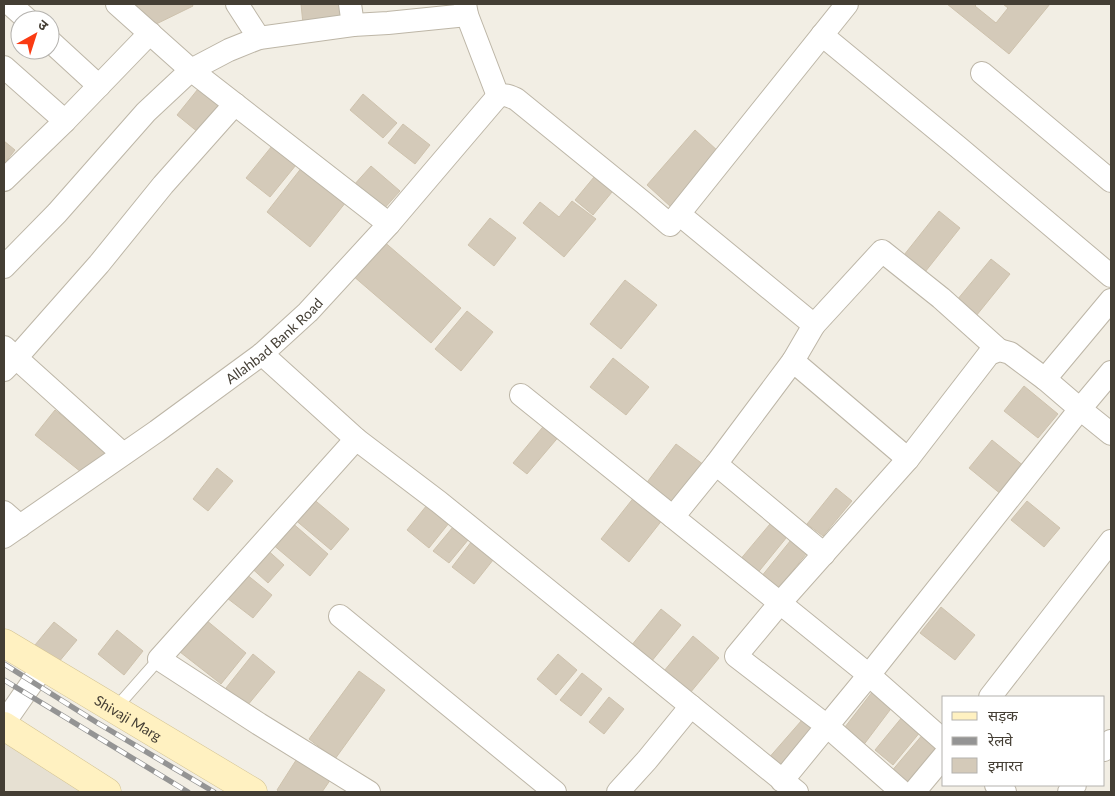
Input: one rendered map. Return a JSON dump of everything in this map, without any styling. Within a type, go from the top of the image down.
[{"type":"main road","name":"Shivaji Marg","points":[[4,643],[253,792]]},
{"type":"main road","points":[[4,724],[107,792]]},
{"type":"street","points":[[117,4],[191,70],[389,224]]},
{"type":"street","points":[[237,4],[259,38]]},
{"type":"street","points":[[4,266],[57,213],[146,112],[191,70],[229,50],[259,38],[352,15],[388,23],[466,9],[498,96],[510,96],[516,99],[670,225],[847,4]]},
{"type":"street","points":[[4,180],[65,121],[150,33]]},
{"type":"street","points":[[822,35],[958,146],[1111,276]]},
{"type":"street","points":[[60,50],[99,86]]},
{"type":"street","points":[[4,67],[65,121]]},
{"type":"street","points":[[982,73],[1111,181]]},
{"type":"street","name":"Allahbad Bank Road","points":[[9,525],[124,454],[262,354],[308,312],[389,224],[498,96]]},
{"type":"street","points":[[124,454],[8,358],[99,264],[163,185],[235,104]]},
{"type":"street","points":[[679,214],[814,326]]},
{"type":"street","points":[[673,517],[716,464],[793,361],[814,326],[882,250],[999,350],[1010,353],[1045,379],[1111,434]]},
{"type":"street","points":[[1045,379],[1111,300]]},
{"type":"street","points":[[902,792],[826,726],[736,656],[780,603],[908,459],[989,354],[999,350]]},
{"type":"street","points":[[262,354],[356,439],[439,502],[789,787],[826,726],[869,675],[1111,372]]},
{"type":"street","points":[[793,361],[908,459]]},
{"type":"street","points":[[521,395],[869,675],[942,739]]},
{"type":"street","points":[[356,439],[159,659],[369,792]]},
{"type":"street","points":[[716,464],[824,554]]},
{"type":"street","points":[[991,696],[1111,541]]},
{"type":"street","points":[[340,616],[555,792]]},
{"type":"street","points":[[4,724],[43,667]]},
{"type":"street","points":[[618,792],[691,706]]},
{"type":"street","points":[[914,792],[942,758]]},
{"type":"lane","points":[[114,710],[159,659]]},
{"type":"shaded area","points":[[4,742],[87,792],[4,792]]},
{"type":"building","points":[[136,4],[192,4],[193,6],[148,28]]},
{"type":"building","points":[[301,4],[340,4],[341,20],[303,24]]},
{"type":"building","points":[[947,4],[977,4],[975,6],[996,23],[1008,8],[1003,4],[1050,4],[1009,54]]},
{"type":"building","points":[[198,89],[225,111],[204,137],[177,115]]},
{"type":"building","points":[[363,94],[397,123],[383,138],[350,110]]},
{"type":"building","points":[[403,124],[430,145],[415,164],[388,143]]},
{"type":"building","points":[[695,130],[719,152],[671,207],[647,185]]},
{"type":"building","points":[[4,141],[15,150],[4,164]]},
{"type":"building","points":[[272,146],[296,165],[270,197],[246,178]]},
{"type":"building","points":[[306,162],[350,197],[310,247],[267,212]]},
{"type":"building","points":[[371,166],[400,191],[382,211],[353,186]]},
{"type":"building","points":[[599,171],[617,186],[593,215],[575,200]]},
{"type":"building","points":[[572,201],[596,219],[564,257],[523,223],[540,202],[559,217]]},
{"type":"building","points":[[939,211],[960,228],[925,272],[904,255]]},
{"type":"building","points":[[490,218],[516,238],[494,266],[468,245]]},
{"type":"building","points":[[382,240],[461,308],[431,343],[352,275]]},
{"type":"building","points":[[991,259],[1010,274],[976,316],[957,300]]},
{"type":"building","points":[[625,280],[657,305],[621,349],[590,324]]},
{"type":"building","points":[[467,311],[493,332],[461,371],[435,349]]},
{"type":"building","points":[[613,358],[649,387],[626,415],[590,387]]},
{"type":"building","points":[[1024,386],[1058,414],[1038,438],[1004,411]]},
{"type":"building","points":[[55,410],[106,451],[86,476],[35,435]]},
{"type":"building","points":[[547,422],[561,434],[527,474],[513,463]]},
{"type":"building","points":[[992,440],[1025,467],[1002,495],[969,468]]},
{"type":"building","points":[[676,444],[704,465],[670,510],[642,489]]},
{"type":"building","points":[[217,468],[233,481],[208,511],[193,499]]},
{"type":"building","points":[[836,488],[852,501],[823,536],[807,524]]},
{"type":"building","points":[[635,496],[663,519],[629,562],[601,539]]},
{"type":"building","points":[[311,497],[349,529],[331,550],[293,518]]},
{"type":"building","points":[[431,500],[453,518],[429,548],[407,530]]},
{"type":"building","points":[[1027,501],[1060,528],[1044,547],[1011,520]]},
{"type":"building","points":[[775,518],[791,532],[756,575],[739,561]]},
{"type":"building","points":[[290,521],[328,554],[310,576],[271,543]]},
{"type":"building","points":[[458,521],[473,534],[449,563],[433,551]]},
{"type":"building","points":[[795,535],[811,548],[777,590],[761,577]]},
{"type":"building","points":[[475,537],[497,555],[474,584],[452,567]]},
{"type":"building","points":[[263,546],[284,565],[268,583],[247,564]]},
{"type":"building","points":[[246,574],[272,595],[253,618],[227,598]]},
{"type":"building","points":[[941,607],[975,635],[955,660],[920,633]]},
{"type":"building","points":[[661,609],[681,625],[651,662],[631,646]]},
{"type":"building","points":[[206,620],[246,653],[221,684],[180,652]]},
{"type":"building","points":[[54,622],[77,640],[58,663],[35,645]]},
{"type":"building","points":[[117,630],[143,651],[124,675],[98,654]]},
{"type":"building","points":[[693,636],[719,658],[690,693],[664,671]]},
{"type":"building","points":[[253,654],[275,672],[247,706],[226,688]]},
{"type":"building","points":[[558,654],[577,670],[556,695],[537,679]]},
{"type":"building","points":[[359,671],[385,690],[335,759],[309,739]]},
{"type":"building","points":[[582,673],[602,689],[581,716],[560,700]]},
{"type":"building","points":[[873,691],[893,706],[859,751],[838,736]]},
{"type":"building","points":[[609,697],[624,709],[604,734],[589,722]]},
{"type":"building","points":[[903,716],[921,731],[893,765],[875,750]]},
{"type":"building","points":[[802,720],[816,733],[780,773],[767,760]]},
{"type":"building","points":[[924,733],[939,746],[905,786],[890,773]]},
{"type":"building","points":[[300,754],[333,776],[322,792],[279,792],[277,790]]},
{"type":"railway","points":[[4,664],[96,722],[214,792]]},
{"type":"railway","points":[[4,680],[188,792]]}]
